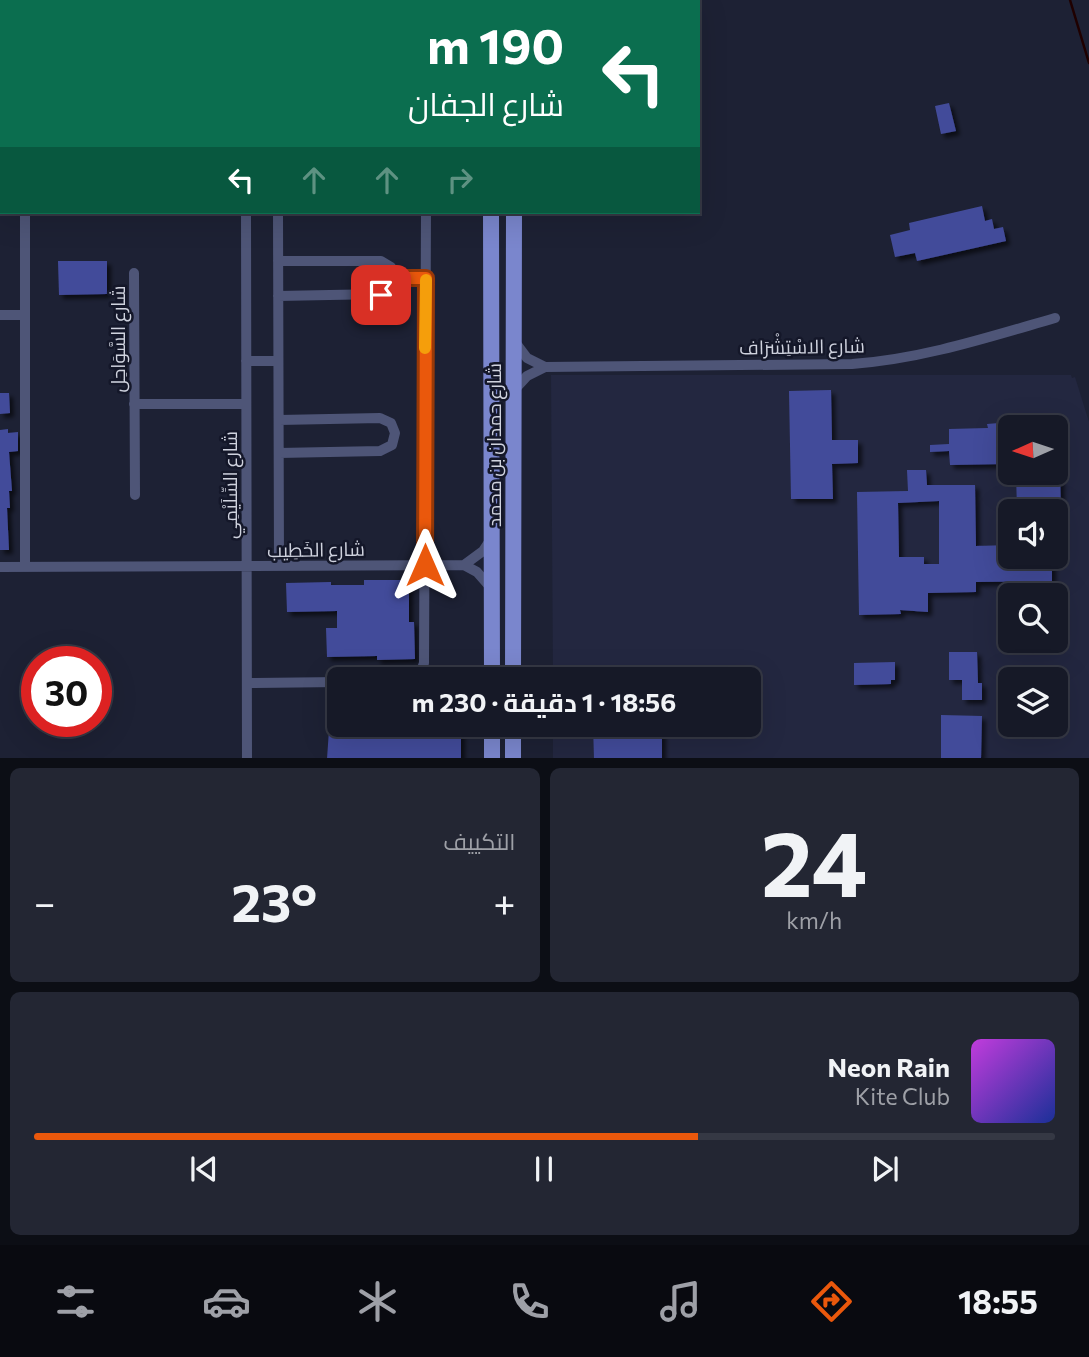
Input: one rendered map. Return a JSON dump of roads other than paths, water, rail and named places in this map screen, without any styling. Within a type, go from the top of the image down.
[{"type":"main road","name":"شارع حمدان بن محمد","points":[[491,214],[492,667]]},
{"type":"main road","name":"شارع حمدان بن محمد","points":[[513,667],[514,214]]},
{"type":"main road","points":[[492,737],[492,758]]},
{"type":"main road","points":[[513,737],[513,758]]},
{"type":"street","points":[[25,214],[25,567]]},
{"type":"street","name":"شارع السِّلَيْمِي","points":[[246,214],[247,758]]},
{"type":"street","points":[[278,214],[279,566]]},
{"type":"street","points":[[423,667],[426,214]]},
{"type":"street","points":[[278,261],[380,261],[391,267],[394,278],[391,287],[381,295],[278,296]]},
{"type":"street","name":"شارع السَّوَاحِل","points":[[134,273],[135,495]]},
{"type":"street","points":[[394,278],[426,278]]},
{"type":"street","points":[[0,315],[25,315]]},
{"type":"street","name":"شارع الاسْتِشْرَاف","points":[[545,367],[867,363],[975,341],[1055,317]]},
{"type":"street","points":[[514,342],[527,358],[545,367]]},
{"type":"street","points":[[246,361],[278,361]]},
{"type":"street","points":[[515,388],[527,376],[545,367]]},
{"type":"street","name":"شارع السَّوَاحِل","points":[[134,404],[246,404]]},
{"type":"street","points":[[279,420],[380,418],[391,423],[396,433],[392,445],[380,451],[279,453]]},
{"type":"street","points":[[492,538],[483,551],[464,565],[477,572],[492,589]]},
{"type":"street","name":"شارع الخَطِيب","points":[[0,567],[464,565]]},
{"type":"street","points":[[247,683],[327,682]]},
{"type":"waterway","points":[[1070,0],[1089,63]]}]
